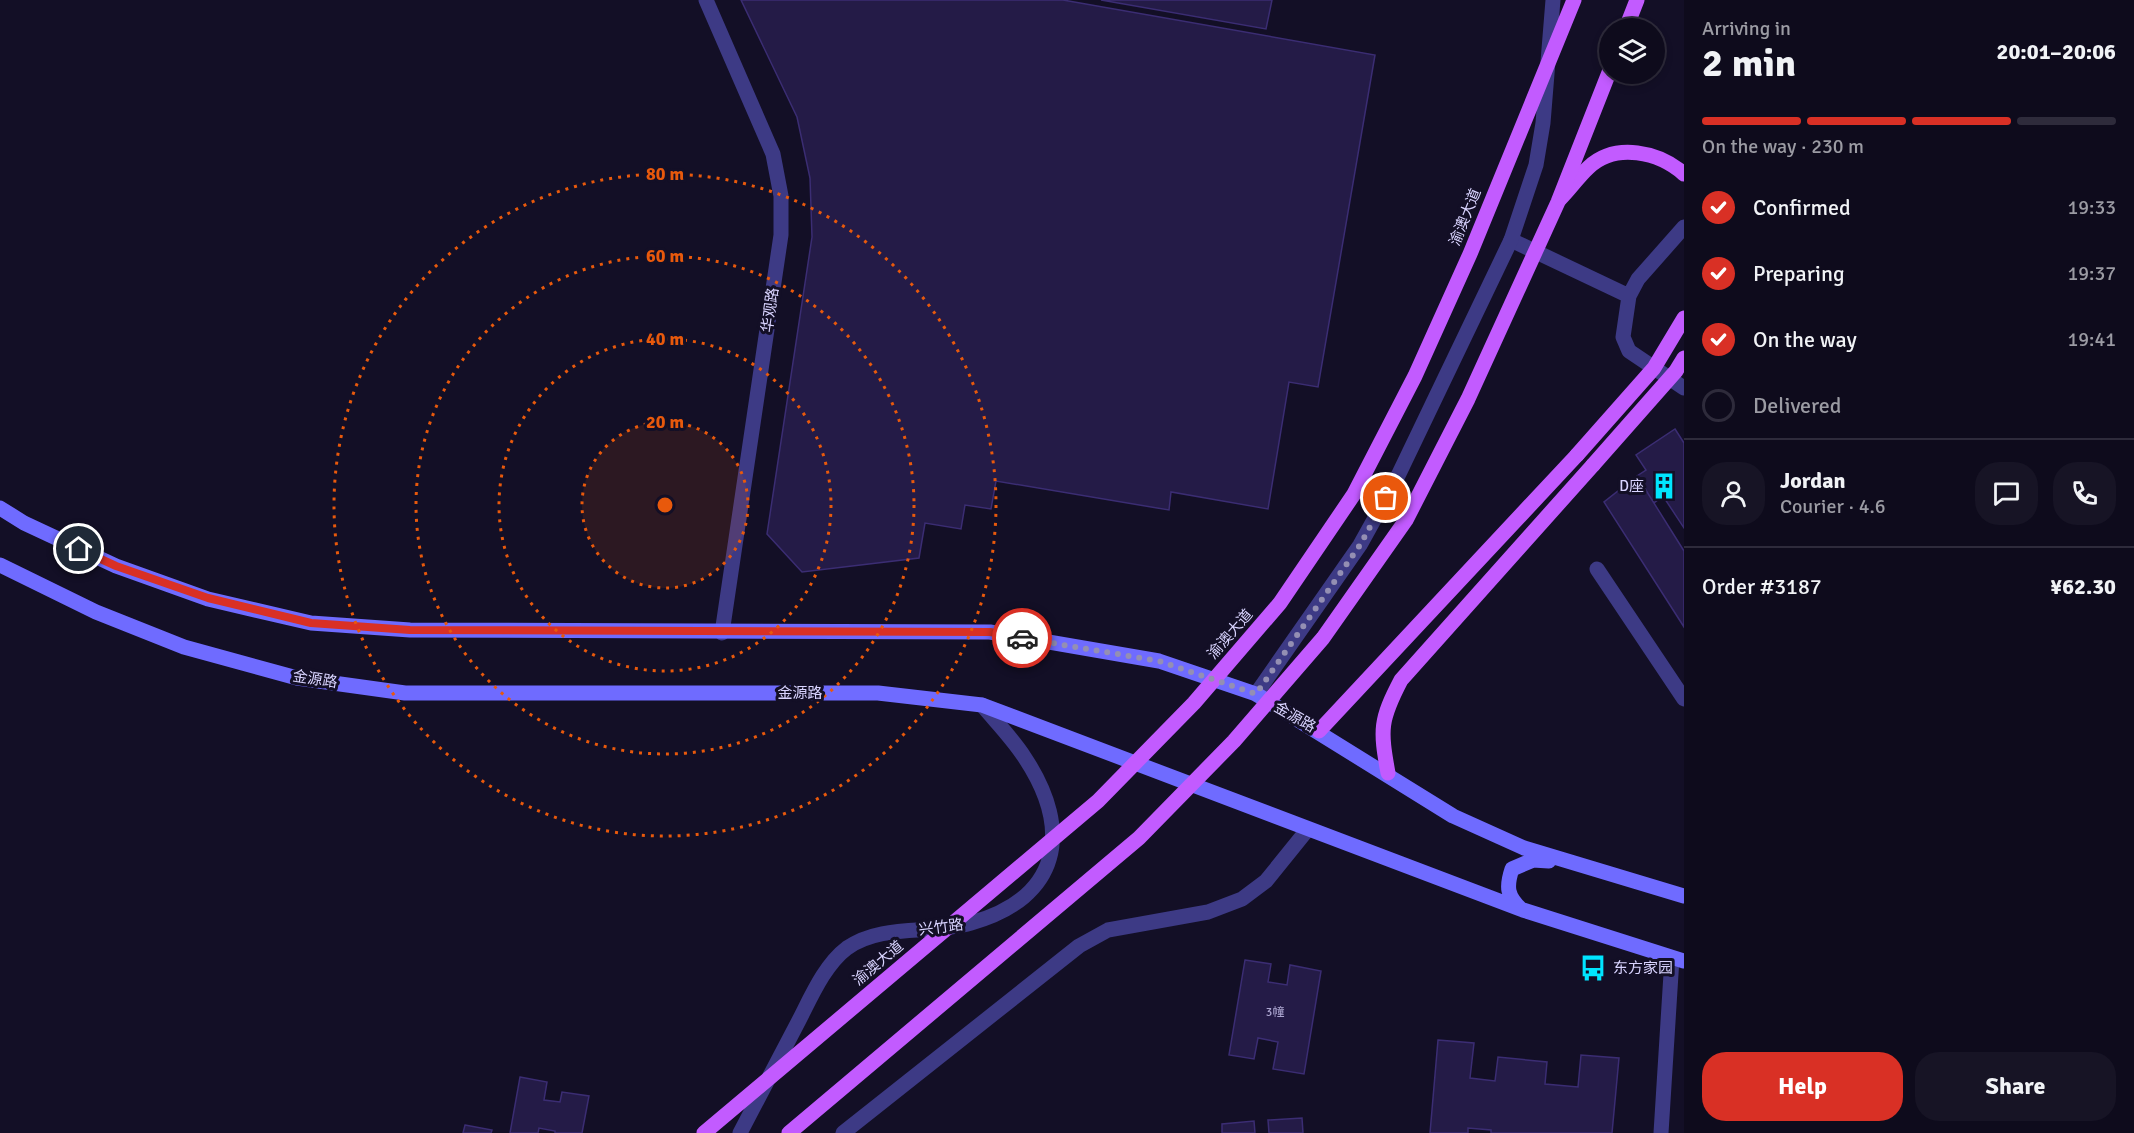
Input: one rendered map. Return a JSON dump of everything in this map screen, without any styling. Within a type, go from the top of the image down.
[{"type":"main road","name":"渝澳大道","points":[[704,1133],[1098,801],[1194,703],[1280,603],[1354,494],[1414,376],[1470,254],[1574,0]]},
{"type":"main road","points":[[1630,18],[1637,0]]},
{"type":"main road","points":[[789,1133],[1139,838],[1234,741],[1323,638],[1406,520],[1468,399],[1558,201],[1604,84]]},
{"type":"main road","points":[[1558,201],[1590,166],[1608,156],[1628,153],[1649,154],[1672,163],[1684,174]]},
{"type":"main road","points":[[1319,731],[1577,455],[1654,368],[1684,318]]},
{"type":"main road","points":[[1388,773],[1381,734],[1386,708],[1401,680],[1676,371],[1684,358]]},
{"type":"main road","name":"金源路","points":[[0,508],[24,523],[116,566],[208,598],[311,623],[410,630],[722,633],[990,632],[1159,661],[1256,694],[1388,773],[1453,816],[1524,848],[1684,896]]},
{"type":"main road","name":"金源路","points":[[0,565],[96,612],[184,647],[297,678],[405,693],[878,693],[982,705],[1523,910],[1678,959]]},
{"type":"main road","points":[[1523,910],[1508,893],[1508,881],[1512,869],[1533,860],[1570,862]]},
{"type":"street","name":"华观路","points":[[706,0],[773,154],[781,196],[781,235],[722,633]]},
{"type":"street","points":[[1256,694],[1360,545],[1395,482],[1511,240],[1536,165],[1543,123],[1553,0]]},
{"type":"street","points":[[1684,227],[1638,279],[1629,296],[1623,337],[1629,351],[1684,388]]},
{"type":"street","points":[[1511,240],[1629,296]]},
{"type":"street","points":[[1596,568],[1684,699]]},
{"type":"street","name":"兴竹路","points":[[740,1133],[822,978],[845,950],[867,936],[969,924],[1001,912],[1029,893],[1050,865],[1054,823],[1041,787],[1025,757],[982,705]]},
{"type":"street","points":[[843,1133],[1079,946],[1108,930],[1208,912],[1242,899],[1266,881],[1308,829]]},
{"type":"street","points":[[1660,1133],[1678,959]]},
{"type":"building","points":[[741,0],[1063,0],[1375,55],[1318,387],[1289,382],[1268,509],[1171,492],[1169,510],[996,481],[991,509],[965,505],[961,529],[925,523],[919,558],[802,572],[767,534],[812,237],[810,178],[797,117]]},
{"type":"building","points":[[1101,0],[1272,0],[1266,29]]},
{"type":"building","name":"D座","points":[[1675,429],[1684,443],[1684,528],[1663,496],[1654,503],[1637,476],[1646,470],[1636,455]]},
{"type":"building","points":[[1637,476],[1684,551],[1684,627],[1604,502]]},
{"type":"building","points":[[1245,960],[1271,964],[1268,982],[1287,985],[1290,965],[1321,971],[1304,1074],[1273,1069],[1278,1042],[1258,1038],[1254,1059],[1229,1055]]},
{"type":"building","points":[[1438,1040],[1474,1043],[1470,1078],[1495,1081],[1498,1057],[1547,1062],[1545,1084],[1578,1087],[1581,1055],[1619,1058],[1612,1133],[1491,1133],[1491,1130],[1468,1128],[1468,1133],[1430,1133]]},
{"type":"building","points":[[520,1077],[547,1082],[544,1100],[560,1102],[562,1092],[589,1096],[582,1133],[555,1133],[555,1131],[539,1128],[538,1133],[510,1133]]},
{"type":"building","points":[[1302,1118],[1303,1133],[1269,1133],[1268,1120]]},
{"type":"building","points":[[1254,1121],[1255,1133],[1222,1133],[1222,1124]]},
{"type":"building","points":[[465,1125],[492,1130],[491,1133],[463,1133]]},
{"type":"way so far","points":[[1022,638],[1159,661],[1256,694],[1360,545],[1386,498]]},
{"type":"place","name":"D座","points":[[1664,486]]},
{"type":"place","name":"东方家园","points":[[1593,968]]},
{"type":"route","points":[[79,549],[116,566],[208,598],[311,623],[410,630],[722,633],[990,632],[1022,638]]}]
